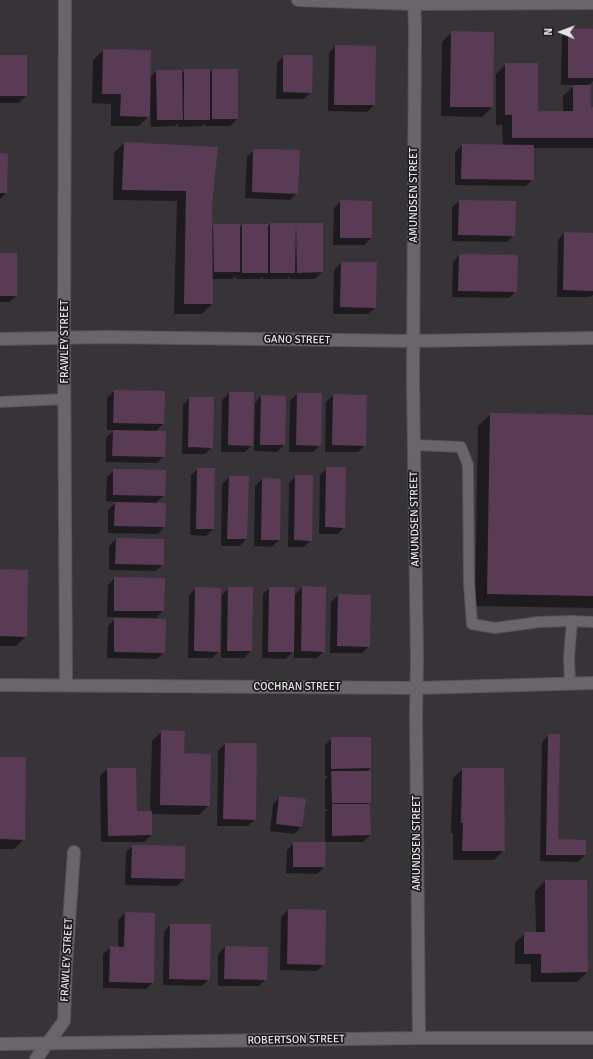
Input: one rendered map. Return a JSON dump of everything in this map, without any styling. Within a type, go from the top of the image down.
[{"type":"street","name":"FRAWLEY STREET","points":[[65,0],[64,338],[66,685]]},
{"type":"street","points":[[298,0],[593,3]]},
{"type":"street","name":"AMUNDSEN STREET","points":[[414,2],[413,341],[419,1038]]},
{"type":"street","name":"GANO STREET","points":[[0,339],[64,338],[413,341],[593,338]]},
{"type":"street","name":"COCHRAN STREET","points":[[0,685],[417,688],[593,683]]},
{"type":"street","name":"FRAWLEY STREET","points":[[36,1059],[64,1021],[66,965],[74,852]]},
{"type":"street","name":"ROBERTSON STREET","points":[[0,1044],[419,1038],[593,1038]]},
{"type":"lane","points":[[0,402],[65,398]]},
{"type":"lane","points":[[414,445],[461,447],[468,465],[469,583],[472,624],[495,628],[539,622],[593,622]]},
{"type":"lane","points":[[570,683],[569,657],[572,621]]},
{"type":"building","points":[[568,28],[593,29],[593,78],[568,78]]},
{"type":"building","points":[[451,31],[494,32],[493,107],[450,107]]},
{"type":"building","points":[[335,45],[376,46],[375,105],[334,105]]},
{"type":"building","points":[[103,49],[151,50],[150,117],[120,116],[121,94],[102,94]]},
{"type":"building","points":[[0,55],[27,55],[27,96],[0,96]]},
{"type":"building","points":[[283,55],[313,55],[312,93],[283,92]]},
{"type":"building","points":[[505,63],[538,63],[538,111],[573,111],[573,85],[591,85],[593,138],[512,138],[512,115],[505,115]]},
{"type":"building","points":[[184,69],[210,69],[210,120],[184,120]]},
{"type":"building","points":[[212,69],[238,69],[238,119],[212,119]]},
{"type":"building","points":[[156,70],[182,70],[183,120],[157,120]]},
{"type":"building","points":[[124,142],[218,147],[212,204],[213,304],[184,304],[186,191],[122,190]]},
{"type":"building","points":[[462,144],[534,145],[534,180],[461,179]]},
{"type":"building","points":[[253,149],[300,150],[298,194],[252,192]]},
{"type":"building","points":[[0,153],[8,154],[7,193],[0,193]]},
{"type":"building","points":[[340,200],[372,201],[372,238],[340,238]]},
{"type":"building","points":[[459,200],[516,201],[515,236],[458,235]]},
{"type":"building","points":[[270,223],[296,223],[295,273],[270,273]]},
{"type":"building","points":[[296,223],[323,223],[323,272],[297,273]]},
{"type":"building","points":[[213,224],[240,224],[240,272],[214,272]]},
{"type":"building","points":[[242,224],[268,224],[268,273],[242,273]]},
{"type":"building","points":[[564,232],[593,233],[593,291],[563,290]]},
{"type":"building","points":[[0,253],[17,253],[17,296],[0,296]]},
{"type":"building","points":[[459,254],[518,255],[517,292],[458,291]]},
{"type":"building","points":[[341,262],[377,262],[376,308],[340,307]]},
{"type":"building","points":[[114,390],[165,391],[164,424],[113,423]]},
{"type":"building","points":[[229,392],[254,392],[253,446],[228,445]]},
{"type":"building","points":[[297,393],[322,393],[321,446],[296,445]]},
{"type":"building","points":[[333,394],[367,395],[366,446],[332,445]]},
{"type":"building","points":[[261,395],[286,396],[285,445],[260,445]]},
{"type":"building","points":[[189,397],[214,397],[213,448],[188,447]]},
{"type":"building","points":[[490,413],[593,415],[593,596],[487,594]]},
{"type":"building","points":[[113,430],[166,431],[165,457],[112,456]]},
{"type":"building","points":[[326,467],[346,467],[345,528],[325,527]]},
{"type":"building","points":[[197,468],[215,468],[214,529],[196,529]]},
{"type":"building","points":[[113,469],[166,470],[165,496],[113,495]]},
{"type":"building","points":[[295,475],[313,475],[312,541],[294,540]]},
{"type":"building","points":[[229,476],[249,476],[247,539],[227,539]]},
{"type":"building","points":[[262,478],[281,479],[280,540],[261,540]]},
{"type":"building","points":[[115,502],[166,503],[165,527],[114,526]]},
{"type":"building","points":[[116,538],[164,539],[164,565],[115,564]]},
{"type":"building","points":[[0,569],[28,570],[27,637],[0,636]]},
{"type":"building","points":[[114,577],[165,578],[164,611],[114,611]]},
{"type":"building","points":[[302,586],[326,587],[325,652],[301,651]]},
{"type":"building","points":[[195,587],[221,588],[220,652],[194,651]]},
{"type":"building","points":[[228,587],[253,587],[252,651],[227,651]]},
{"type":"building","points":[[269,587],[295,587],[294,652],[268,652]]},
{"type":"building","points":[[338,594],[371,595],[370,647],[337,646]]},
{"type":"building","points":[[114,618],[166,619],[165,653],[114,652]]},
{"type":"building","points":[[161,730],[185,731],[184,753],[211,754],[210,806],[160,805]]},
{"type":"building","points":[[548,734],[560,734],[558,839],[586,840],[586,855],[546,855]]},
{"type":"building","points":[[331,737],[371,737],[371,768],[331,769]]},
{"type":"building","points":[[225,743],[257,743],[256,820],[223,819]]},
{"type":"building","points":[[0,757],[26,757],[25,840],[0,839]]},
{"type":"building","points":[[107,768],[136,768],[137,811],[152,811],[152,835],[108,836]]},
{"type":"building","points":[[462,768],[504,768],[505,851],[462,851]]},
{"type":"building","points":[[331,771],[371,771],[371,803],[332,803]]},
{"type":"building","points":[[279,796],[306,799],[302,827],[276,824]]},
{"type":"building","points":[[332,804],[370,804],[371,835],[332,836]]},
{"type":"building","points":[[293,842],[326,842],[325,867],[293,867]]},
{"type":"building","points":[[132,845],[185,846],[185,879],[131,878]]},
{"type":"building","points":[[545,880],[587,880],[588,972],[541,973],[541,954],[524,954],[524,932],[545,932]]},
{"type":"building","points":[[288,909],[326,910],[325,965],[287,964]]},
{"type":"building","points":[[125,912],[155,913],[154,983],[109,982],[110,946],[124,947]]},
{"type":"building","points":[[170,924],[211,924],[210,980],[169,979]]},
{"type":"building","points":[[225,946],[268,947],[267,980],[224,979]]}]
